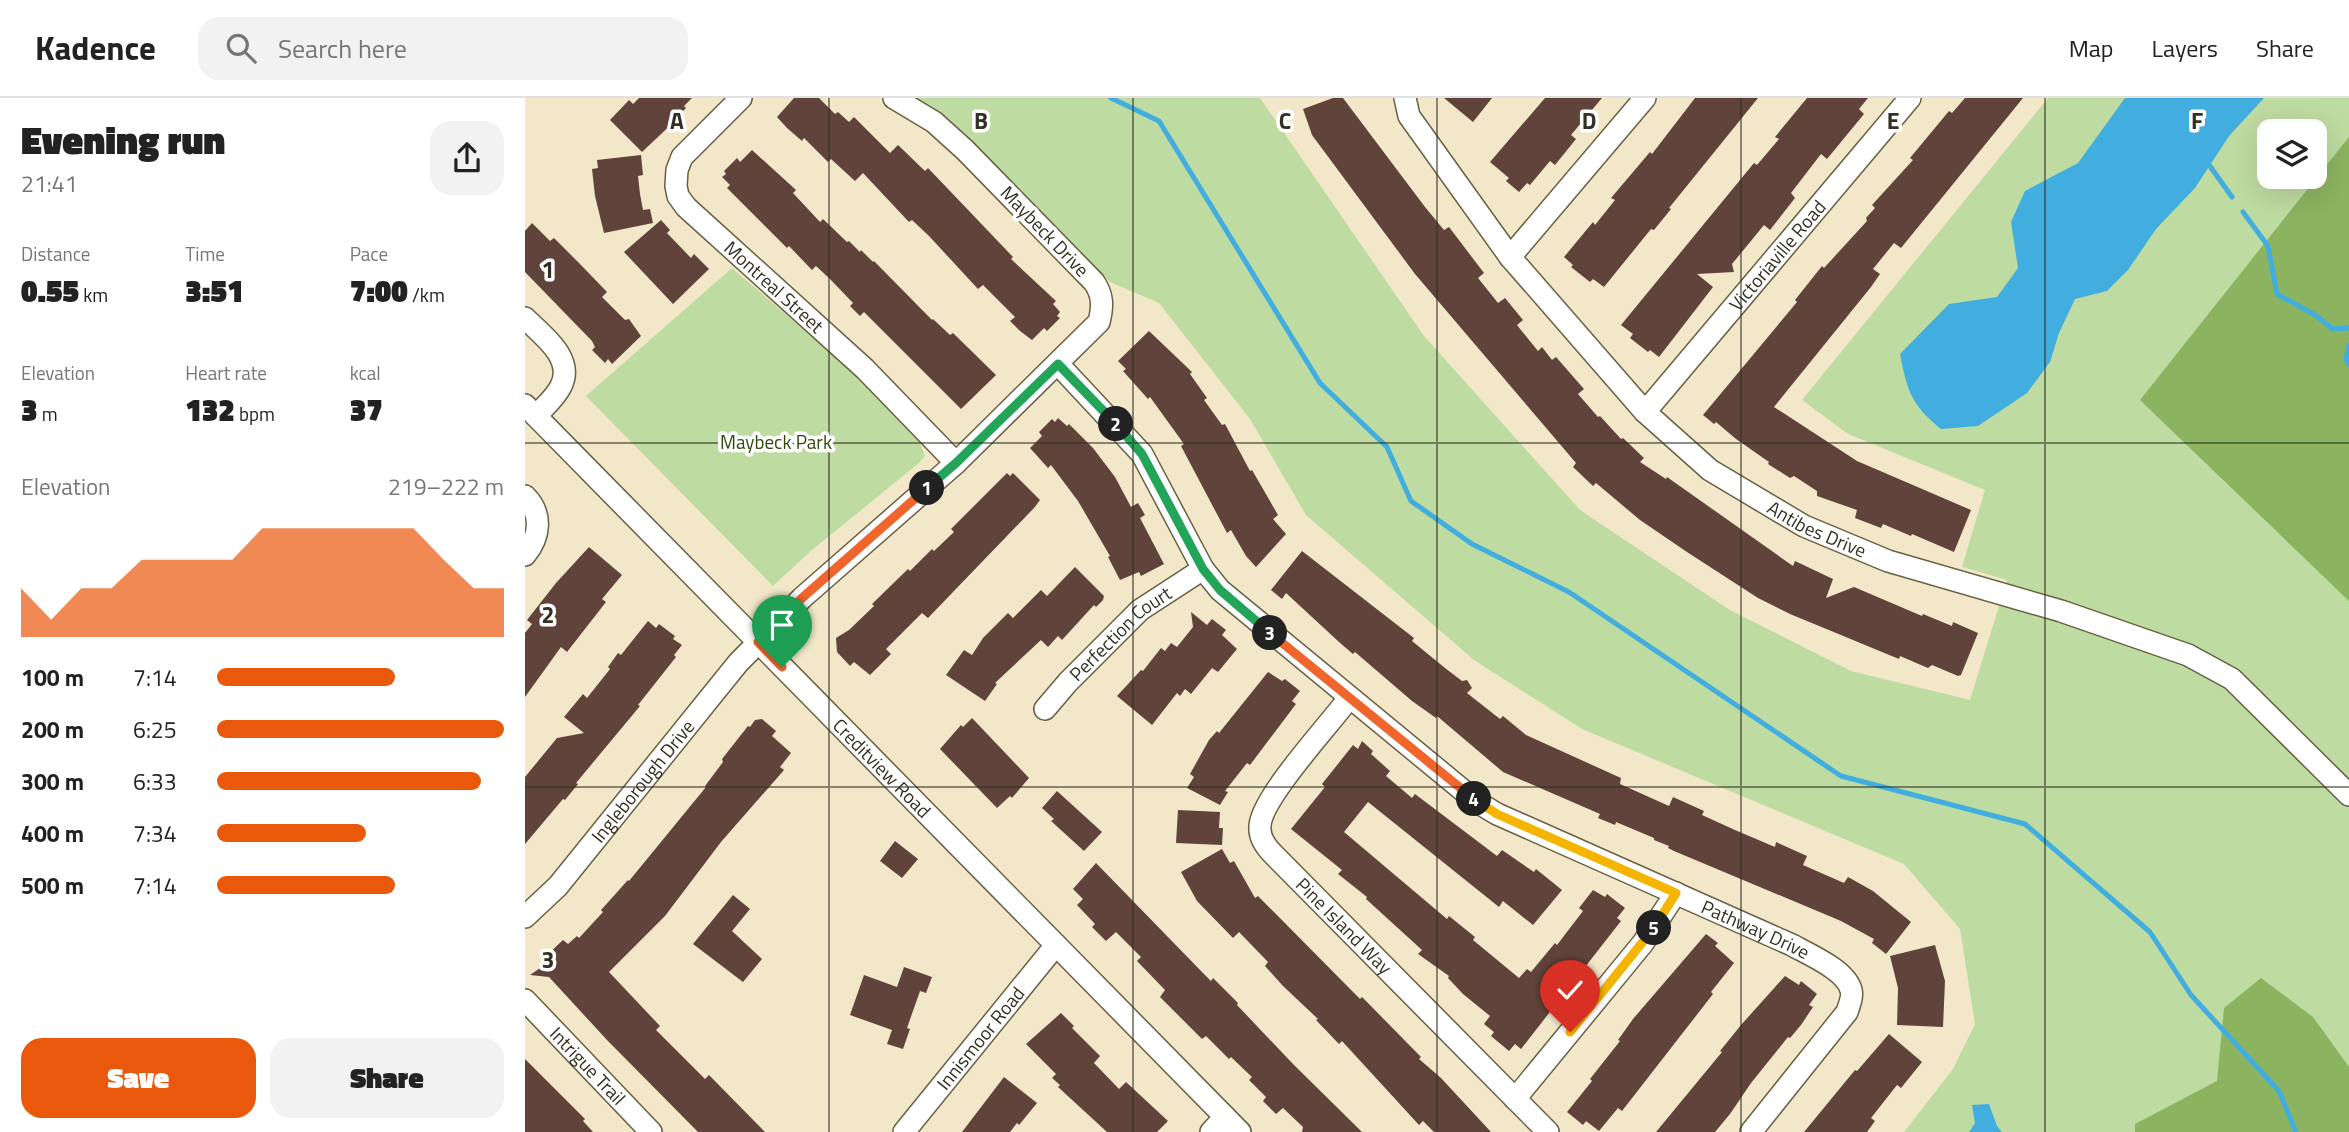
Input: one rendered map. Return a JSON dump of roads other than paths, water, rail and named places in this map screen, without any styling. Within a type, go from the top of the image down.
[{"type":"street","name":"Montreal Street","points":[[741,98],[682,158],[677,170],[678,195],[686,207],[728,248],[865,369],[956,463]]},
{"type":"street","name":"Maybeck Drive","points":[[758,642],[802,598],[956,463],[1099,322],[1102,301],[1100,290],[1094,282],[965,150],[934,122],[894,98]]},
{"type":"street","name":"Antibes Drive","points":[[1405,98],[1409,116],[1510,257],[1646,412],[1710,470],[1804,526],[1888,561],[2061,611],[2188,654],[2232,678],[2349,795]]},
{"type":"street","points":[[1510,257],[1645,98]]},
{"type":"street","name":"Victoriaville Road","points":[[1646,412],[1910,98]]},
{"type":"street","points":[[525,317],[556,349],[563,361],[564,371],[562,385],[530,410]]},
{"type":"street","name":"Pathway Drive","points":[[1058,364],[1142,454],[1203,569],[1220,590],[1477,802],[1497,814],[1820,960],[1846,979],[1852,991],[1847,1012],[1751,1132]]},
{"type":"street","name":"Creditview Road","points":[[530,410],[1056,945],[1225,1127]]},
{"type":"street","points":[[525,496],[532,503],[538,522],[534,541],[525,555]]},
{"type":"street","name":"Perfection Court","points":[[1045,709],[1140,610],[1203,569]]},
{"type":"street","name":"Ingleborough Drive","points":[[525,917],[558,886],[738,663],[758,642]]},
{"type":"street","name":"Pine Island Way","points":[[1349,698],[1267,802],[1259,827],[1263,841],[1549,1132]]},
{"type":"street","points":[[1515,1099],[1643,943],[1676,893]]},
{"type":"street","name":"Innismoor Road","points":[[904,1132],[1056,945]]},
{"type":"street","name":"Intrigue Trail","points":[[525,1000],[651,1132]]},
{"type":"water","points":[[2125,98],[2264,98],[2229,136],[2195,188],[2156,229],[2128,270],[2107,291],[2075,299],[2059,333],[2050,362],[2027,393],[1978,426],[1941,429],[1923,412],[1912,396],[1900,354],[1949,304],[1997,297],[2018,268],[2011,222],[2025,191],[2078,163]]},
{"type":"water","points":[[1989,1104],[2002,1132],[1969,1132],[1975,1123],[1972,1105]]},
{"type":"waterway","points":[[1111,98],[1159,121],[1320,383],[1387,447],[1411,501],[1472,544],[1569,592],[1841,776],[2025,824],[2150,932],[2191,995],[2279,1091],[2296,1132]]},
{"type":"waterway","points":[[2207,162],[2232,197]]},
{"type":"waterway","points":[[2243,212],[2268,246],[2277,294],[2315,315],[2333,329],[2349,328]]},
{"type":"waterway","points":[[2349,345],[2346,359],[2349,365]]},
{"type":"park label","name":"Maybeck Park","points":[[776,442]]}]
